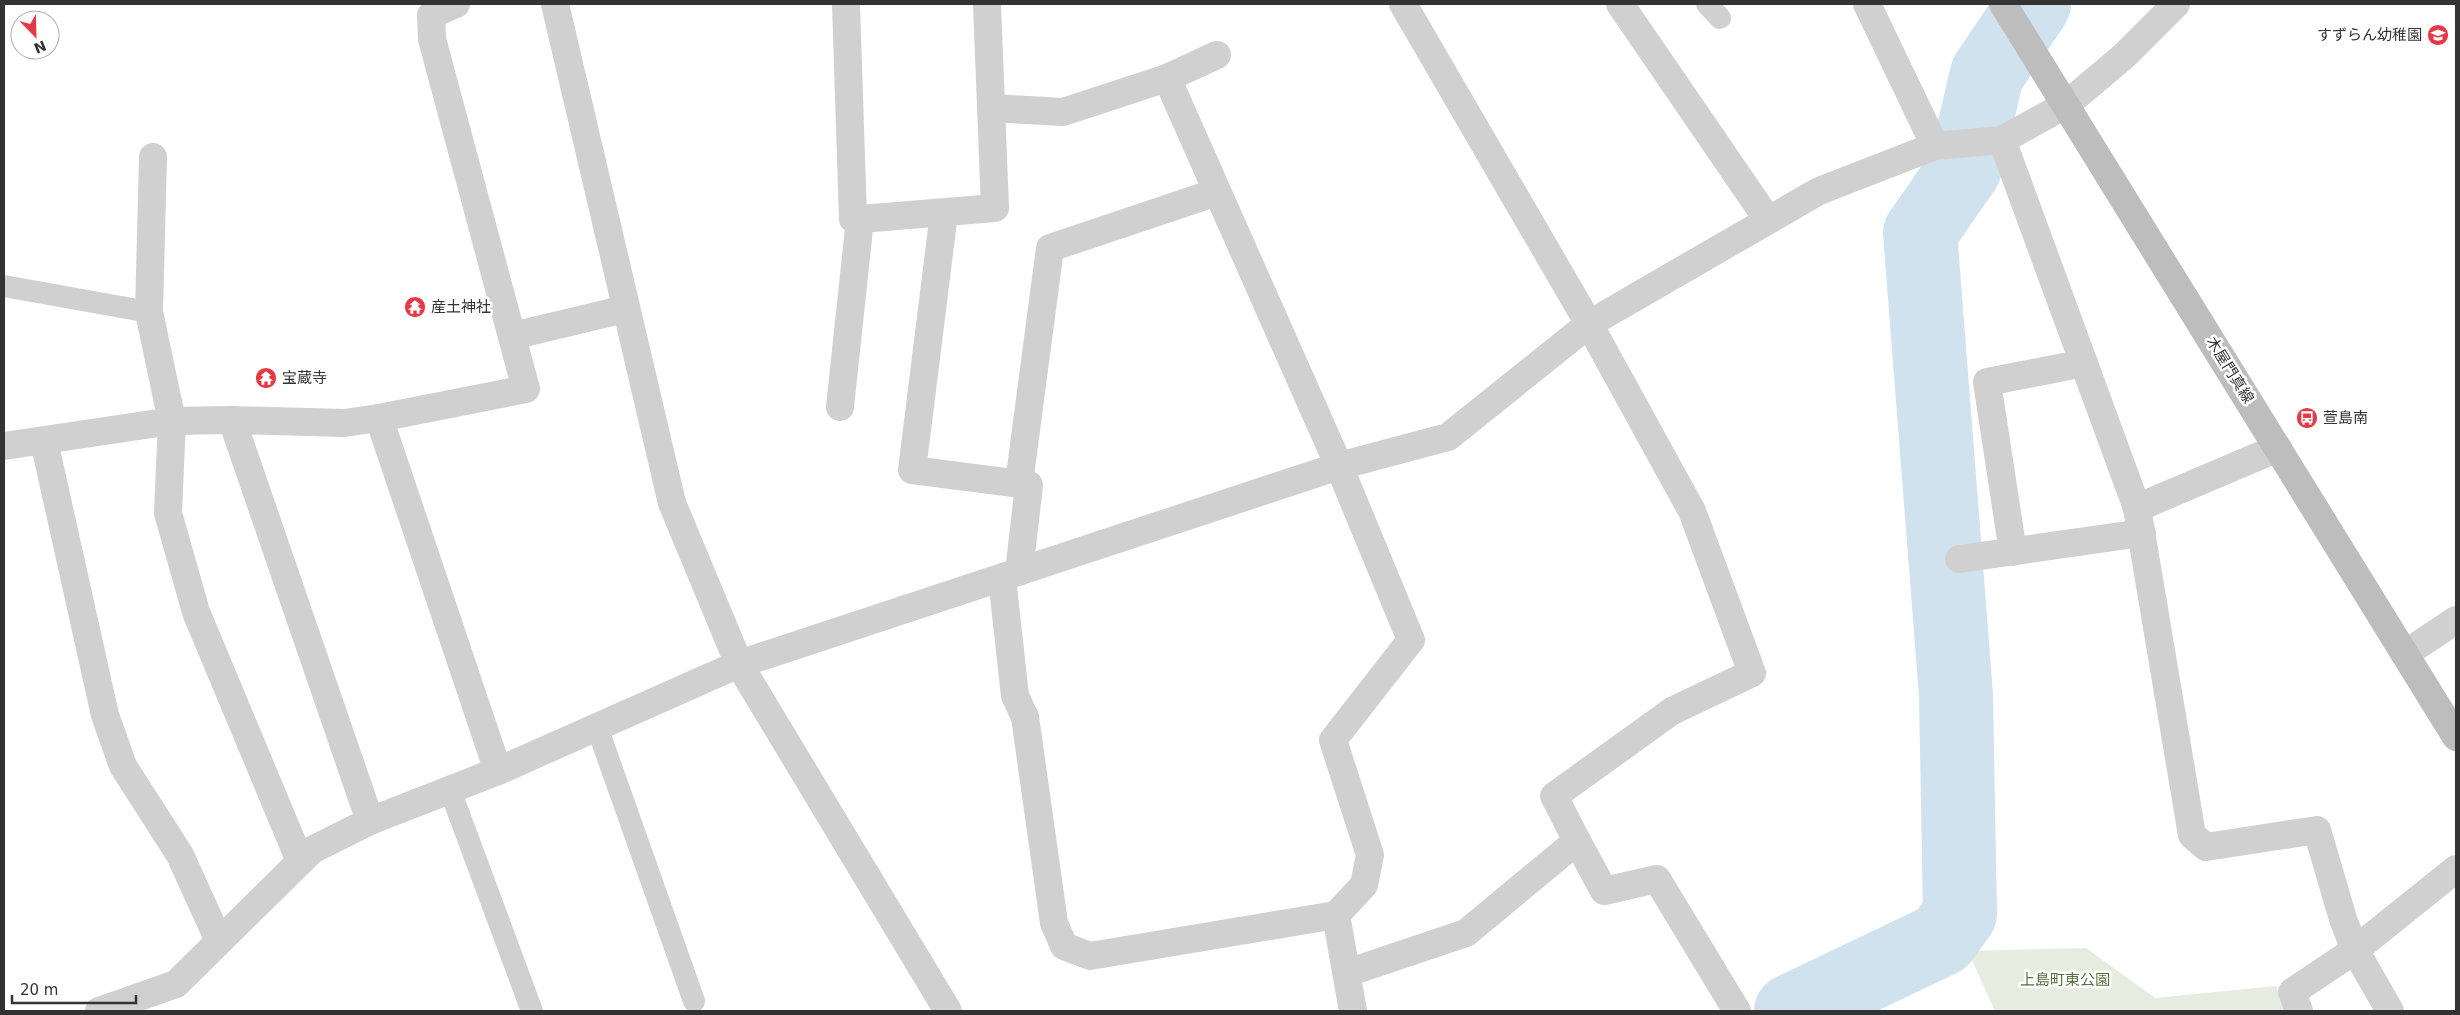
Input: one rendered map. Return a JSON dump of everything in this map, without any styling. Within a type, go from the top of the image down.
[{"type":"main road","name":"木屋門真線","points":[[2003,4],[2067,104],[2456,737]]},
{"type":"street","points":[[4,446],[172,421],[232,420],[344,423],[379,418],[526,389],[432,39],[431,15],[456,4]]},
{"type":"street","points":[[555,4],[672,504],[739,664],[948,1011]]},
{"type":"street","points":[[846,4],[853,219],[995,208],[987,4]]},
{"type":"street","points":[[1402,4],[1589,324],[1692,511],[1752,673],[1672,711],[1554,796],[1604,891],[1657,878],[1737,1011]]},
{"type":"street","points":[[1620,4],[1768,220]]},
{"type":"street","points":[[1867,4],[1935,146]]},
{"type":"street","points":[[99,1011],[176,984],[312,850],[370,821],[498,771],[739,664],[1339,466],[1448,436],[1589,324],[1819,191],[1935,146],[2002,140],[2067,104],[2124,56],[2176,4]]},
{"type":"street","points":[[992,108],[1063,112],[1167,78],[1217,55]]},
{"type":"street","points":[[944,213],[912,470],[1030,485],[1011,575],[1015,696],[1025,717],[1054,923],[1064,946],[1090,956],[1336,915],[1364,885],[1370,855],[1333,740],[1411,640],[1339,466],[1167,78]]},
{"type":"street","points":[[2002,140],[2084,363],[2139,521],[2192,835],[2206,848],[2317,830],[2343,920],[2355,950],[2390,1011]]},
{"type":"street","points":[[153,157],[149,312],[172,421],[168,513],[196,612],[300,861]]},
{"type":"street","points":[[1019,483],[1050,248],[1217,192]]},
{"type":"street","points":[[840,407],[860,219]]},
{"type":"street","points":[[512,336],[625,309]]},
{"type":"street","points":[[2013,552],[1987,382],[2084,363]]},
{"type":"street","points":[[379,418],[498,771]]},
{"type":"street","points":[[232,420],[370,821]]},
{"type":"street","points":[[44,440],[105,715],[124,766],[180,855],[219,941]]},
{"type":"street","points":[[1959,559],[2013,552],[2139,521],[2278,448]]},
{"type":"street","points":[[2405,654],[2456,620]]},
{"type":"street","points":[[1347,973],[1466,933],[1576,841]]},
{"type":"street","points":[[2299,1011],[2292,992],[2355,950],[2456,869]]},
{"type":"street","points":[[1336,915],[1354,1011]]},
{"type":"lane","points":[[4,286],[149,312]]},
{"type":"lane","points":[[597,727],[694,1001]]},
{"type":"lane","points":[[450,790],[532,1011]]},
{"type":"green space","name":"上島町東公園","points":[[2086,948],[2155,998],[2276,986],[2285,1011],[1995,1011],[1968,951]]},
{"type":"waterway","points":[[1791,1011],[1942,939],[1960,914],[1956,695],[1920,233],[1965,168],[1987,74],[2034,4]]},
{"type":"place","name":"すずらん幼稚園","points":[[2438,35]]},
{"type":"place","name":"産土神社","points":[[415,307]]},
{"type":"place","name":"宝蔵寺","points":[[266,378]]},
{"type":"place","name":"萱島南","points":[[2307,418]]}]
